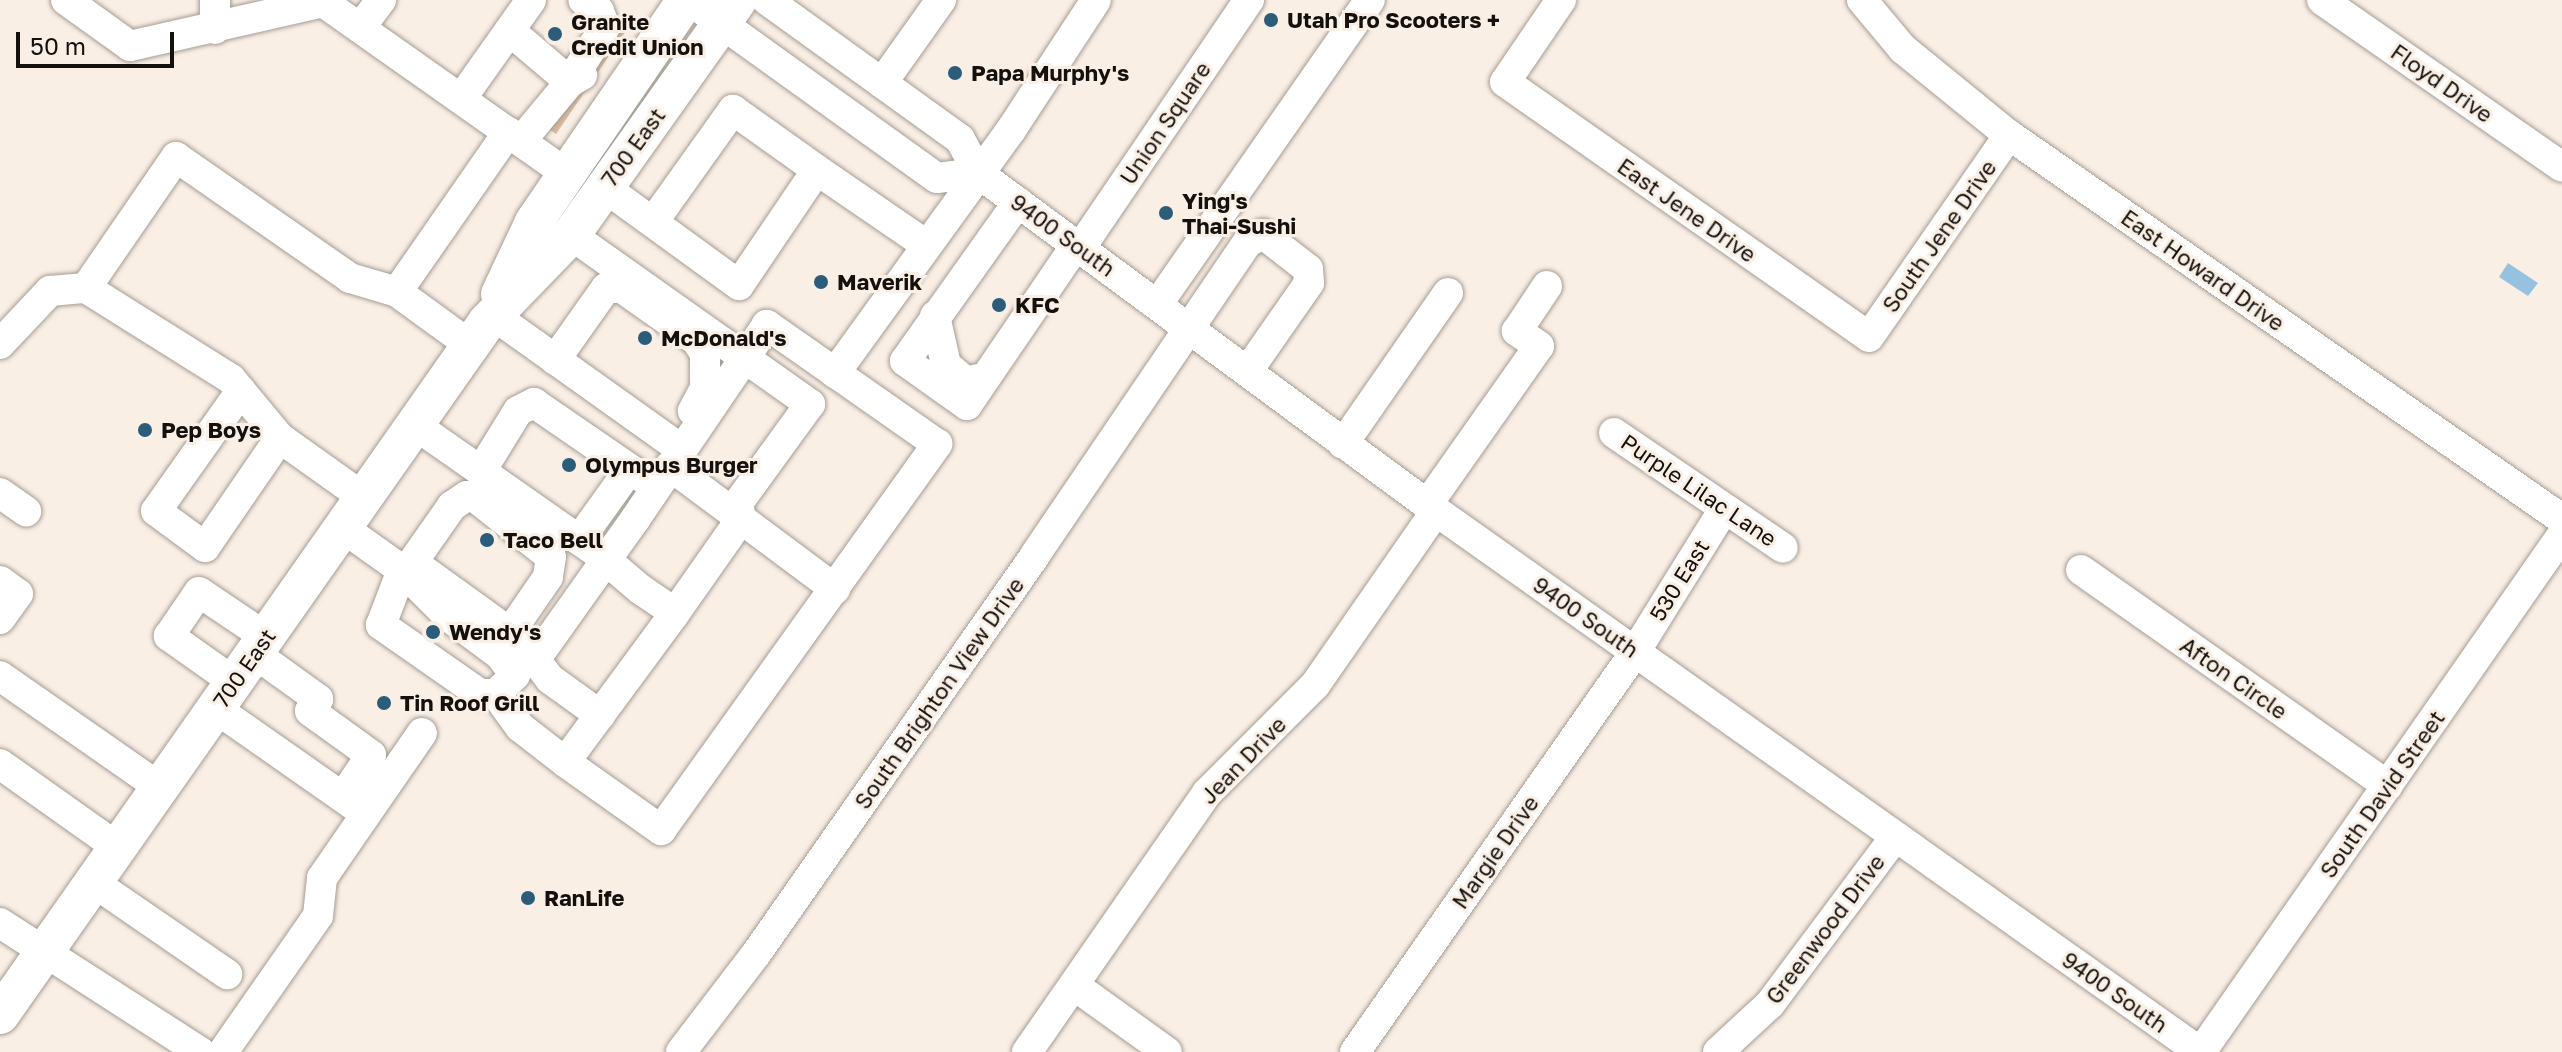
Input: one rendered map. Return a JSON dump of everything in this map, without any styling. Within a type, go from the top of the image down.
[{"type":"main road","name":"700 East","points":[[0,1015],[483,327],[534,222],[688,0]]},
{"type":"main road","name":"700 East","points":[[483,327],[571,235],[730,12]]},
{"type":"street","points":[[66,0],[130,46],[215,14],[323,2],[567,174]]},
{"type":"street","points":[[360,28],[381,0]]},
{"type":"street","points":[[461,99],[531,0]]},
{"type":"street","points":[[397,292],[468,189],[469,164],[564,86],[606,34],[599,11],[583,0]]},
{"type":"street","points":[[688,0],[730,12],[937,178],[978,173]]},
{"type":"street","name":"9400 South","points":[[767,0],[960,139],[978,173],[1343,444],[2201,1052]]},
{"type":"street","points":[[882,83],[941,0]]},
{"type":"street","points":[[835,373],[978,173],[1096,0]]},
{"type":"street","name":"Union Square","points":[[1045,292],[1249,0]]},
{"type":"street","points":[[1157,305],[1370,0]]},
{"type":"street","name":"East Jene Drive","points":[[1561,0],[1505,82],[1869,337]]},
{"type":"street","name":"East Howard Drive","points":[[1862,0],[1903,49],[2009,135],[2562,519]]},
{"type":"street","name":"Floyd Drive","points":[[2322,0],[2562,167]]},
{"type":"street","points":[[510,31],[564,86]]},
{"type":"street","points":[[653,222],[733,110],[925,244]]},
{"type":"street","name":"South Jene Drive","points":[[1869,337],[2009,135]]},
{"type":"street","points":[[86,288],[176,157],[350,278],[397,292],[555,360],[741,519],[835,589]]},
{"type":"street","points":[[604,187],[739,285],[817,170]]},
{"type":"street","points":[[877,402],[1018,202]]},
{"type":"street","name":"South Brighton View Drive","points":[[694,1048],[1248,242],[1263,234],[1308,269],[1309,283],[1247,372]]},
{"type":"street","points":[[565,762],[741,519],[738,503],[810,404],[571,235]]},
{"type":"street","points":[[535,660],[606,560],[667,455],[706,359],[697,341],[613,286],[599,296],[555,360]]},
{"type":"street","name":"Jean Drive","points":[[1027,1052],[1207,793],[1315,685],[1539,346],[1517,331],[1547,286]]},
{"type":"street","points":[[0,344],[50,291],[86,288],[231,379],[280,438],[352,514],[407,566],[449,617],[500,655],[515,675],[496,694],[480,694],[381,625],[407,566],[459,498],[467,496],[488,507],[551,557],[548,577],[510,632]]},
{"type":"street","points":[[935,316],[946,365],[956,376],[974,382],[1045,292]]},
{"type":"street","points":[[496,694],[520,727],[661,830],[1045,292]]},
{"type":"street","points":[[1343,444],[1448,293]]},
{"type":"street","points":[[579,540],[630,469],[667,455],[745,358],[767,325],[937,444]]},
{"type":"street","points":[[905,361],[967,405]]},
{"type":"street","points":[[241,391],[156,511],[205,547],[280,438]]},
{"type":"street","points":[[481,471],[518,411],[534,403],[630,469]]},
{"type":"street","points":[[415,425],[579,540],[675,613]]},
{"type":"street","name":"Purple Lilac Lane","points":[[1614,433],[1783,548]]},
{"type":"street","points":[[0,493],[26,511]]},
{"type":"street","name":"530 East","points":[[1635,652],[1724,509]]},
{"type":"street","name":"South David Street","points":[[2201,1052],[2562,535]]},
{"type":"street","points":[[407,566],[510,632],[550,679],[600,715]]},
{"type":"street","name":"Afton Circle","points":[[2081,570],[2388,786]]},
{"type":"street","points":[[0,581],[18,594],[0,619]]},
{"type":"street","name":"Margie Drive","points":[[1355,1052],[1635,652]]},
{"type":"street","points":[[242,670],[354,806]]},
{"type":"street","points":[[223,1052],[318,916],[322,878],[354,806],[371,755],[310,711],[318,699],[242,670]]},
{"type":"street","points":[[0,676],[159,787]]},
{"type":"street","points":[[354,806],[422,733]]},
{"type":"street","points":[[0,764],[117,847]]},
{"type":"street","name":"Greenwood Drive","points":[[1718,1052],[1770,1004],[1895,837]]},
{"type":"street","points":[[93,882],[227,974]]},
{"type":"street","points":[[0,923],[200,1052]]},
{"type":"street","points":[[1075,986],[1167,1052]]},
{"type":"shaded area","points":[[636,16],[556,134],[544,126],[581,88],[628,17]]},
{"type":"water","points":[[2508,263],[2538,283],[2528,296],[2499,277]]},
{"type":"place","name":"Utah Pro Scooters +","points":[[1271,20]]},
{"type":"place","name":"Granite Credit Union","points":[[555,34]]},
{"type":"place","name":"Papa Murphy's","points":[[955,73]]},
{"type":"place","name":"Ying's Thai-Sushi","points":[[1166,213]]},
{"type":"place","name":"Maverik","points":[[821,282]]},
{"type":"place","name":"KFC","points":[[999,305]]},
{"type":"place","name":"McDonald's","points":[[645,338]]},
{"type":"place","name":"Pep Boys","points":[[145,430]]},
{"type":"place","name":"Olympus Burger","points":[[569,465]]},
{"type":"place","name":"Taco Bell","points":[[487,540]]},
{"type":"place","name":"Wendy's","points":[[433,632]]},
{"type":"place","name":"Tin Roof Grill","points":[[384,703]]},
{"type":"place","name":"RanLife","points":[[528,898]]}]
